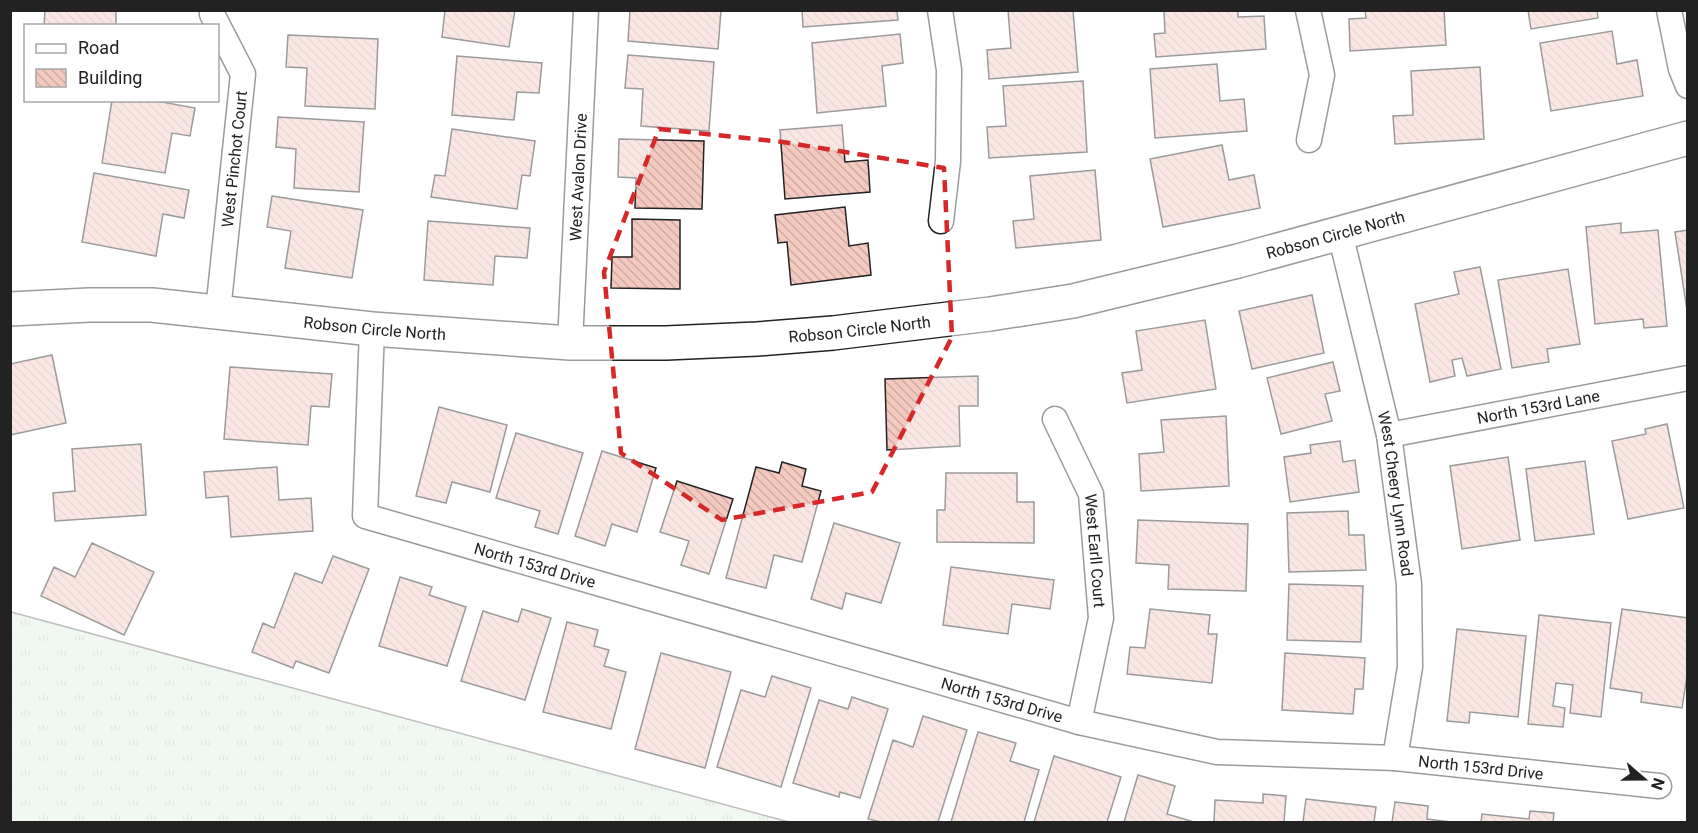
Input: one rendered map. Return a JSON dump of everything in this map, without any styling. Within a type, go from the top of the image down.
[{"type":"street","name":"West Avalon Drive","points":[[570,343],[586,10]]},
{"type":"street","points":[[940,10],[949,70],[948,161],[941,221]]},
{"type":"street","points":[[1308,10],[1322,75],[1310,140]]},
{"type":"street","points":[[1669,10],[1681,69],[1688,86]]},
{"type":"street","name":"West Pinchot Court","points":[[212,14],[217,24]]},
{"type":"street","name":"West Pinchot Court","points":[[218,311],[243,74],[219,28]]},
{"type":"street","name":"Robson Circle North","points":[[10,309],[38,306],[152,304],[372,329],[570,343],[666,343],[832,333],[990,314],[1072,301],[1238,261],[1688,138]]},
{"type":"street","name":"West Cheery Lynn Road","points":[[1340,232],[1389,435],[1409,584],[1410,667],[1395,758]]},
{"type":"street","name":"North 153rd Drive","points":[[372,329],[365,516],[1079,722],[1217,752],[1395,758],[1659,786]]},
{"type":"street","name":"North 153rd Lane","points":[[1389,435],[1688,378]]},
{"type":"street","name":"West Earll Court","points":[[1055,419],[1091,494],[1101,618],[1079,722]]},
{"type":"highlighted area","points":[[659,129],[783,142],[944,168],[952,337],[872,492],[722,520],[621,453],[604,272]]},
{"type":"green space","points":[[11,612],[789,822],[11,822]]},
{"type":"building","points":[[45,10],[116,11],[116,24],[44,24]]},
{"type":"building","points":[[445,10],[515,10],[509,47],[442,37]]},
{"type":"building","points":[[630,10],[721,10],[718,49],[628,41]]},
{"type":"building","points":[[802,10],[897,10],[898,20],[803,27]]},
{"type":"building","points":[[1008,10],[1073,10],[1078,72],[989,79],[987,50],[1011,48]]},
{"type":"building","points":[[1164,10],[1238,10],[1238,17],[1264,16],[1266,49],[1156,57],[1154,34],[1165,33]]},
{"type":"building","points":[[1365,10],[1444,10],[1446,45],[1350,51],[1349,19],[1366,18]]},
{"type":"building","points":[[1528,10],[1597,10],[1598,18],[1531,29]]},
{"type":"building","points":[[1612,31],[1617,64],[1637,60],[1643,96],[1551,111],[1540,43]]},
{"type":"building","points":[[900,34],[903,63],[882,66],[886,106],[817,113],[812,43]]},
{"type":"building","points":[[288,35],[378,39],[375,109],[305,106],[307,68],[286,67]]},
{"type":"building","points":[[628,55],[714,62],[709,131],[641,126],[643,89],[625,88]]},
{"type":"building","points":[[457,56],[542,63],[539,93],[517,92],[514,120],[452,115]]},
{"type":"building","points":[[1217,64],[1220,101],[1244,99],[1247,131],[1155,138],[1150,69]]},
{"type":"building","points":[[1480,67],[1484,139],[1395,144],[1393,116],[1413,115],[1411,71]]},
{"type":"building","points":[[1083,81],[1087,152],[989,158],[987,127],[1006,126],[1003,86]]},
{"type":"building","points":[[112,102],[162,102],[195,108],[190,136],[172,133],[165,173],[102,163]]},
{"type":"building","points":[[278,117],[364,122],[359,192],[294,188],[296,149],[276,147]]},
{"type":"building","points":[[842,125],[845,162],[868,160],[870,192],[785,199],[780,130]]},
{"type":"building","points":[[452,129],[535,141],[530,176],[522,175],[517,209],[431,197],[435,175],[445,176]]},
{"type":"building","points":[[619,139],[704,141],[702,209],[635,208],[636,178],[618,177]]},
{"type":"building","points":[[1222,145],[1229,180],[1254,175],[1260,208],[1163,227],[1150,159]]},
{"type":"building","points":[[1095,170],[1101,240],[1016,248],[1013,221],[1034,219],[1030,176]]},
{"type":"building","points":[[94,173],[189,190],[184,218],[163,214],[156,256],[82,242]]},
{"type":"building","points":[[272,196],[363,210],[352,278],[285,268],[291,231],[267,227]]},
{"type":"building","points":[[845,207],[849,246],[868,243],[871,275],[791,285],[787,242],[778,243],[775,215]]},
{"type":"building","points":[[632,219],[680,220],[680,289],[611,288],[612,257],[632,257]]},
{"type":"building","points":[[428,221],[530,228],[527,258],[495,256],[493,285],[424,280]]},
{"type":"building","points":[[1621,223],[1621,233],[1658,230],[1667,326],[1644,328],[1643,319],[1595,324],[1586,227]]},
{"type":"building","points":[[1688,230],[1688,310],[1687,310],[1675,232]]},
{"type":"building","points":[[1480,267],[1501,369],[1467,376],[1462,358],[1452,360],[1455,376],[1430,382],[1415,304],[1459,294],[1454,272]]},
{"type":"building","points":[[1568,269],[1580,344],[1547,349],[1549,362],[1512,368],[1498,280]]},
{"type":"building","points":[[1312,295],[1324,353],[1252,369],[1239,311]]},
{"type":"building","points":[[1205,320],[1216,389],[1127,403],[1122,373],[1142,370],[1136,331]]},
{"type":"building","points":[[52,355],[66,423],[10,435],[10,364]]},
{"type":"building","points":[[1333,362],[1340,391],[1325,394],[1332,421],[1281,434],[1267,378]]},
{"type":"building","points":[[230,367],[332,374],[329,407],[311,406],[308,445],[224,439]]},
{"type":"building","points":[[978,376],[978,406],[959,406],[960,446],[887,450],[885,379]]},
{"type":"building","points":[[439,407],[507,425],[490,492],[452,482],[446,503],[416,496]]},
{"type":"building","points":[[1226,416],[1229,486],[1141,491],[1139,454],[1164,452],[1161,420]]},
{"type":"building","points":[[1667,424],[1684,508],[1628,519],[1612,441],[1646,434],[1645,429]]},
{"type":"building","points":[[516,433],[583,453],[558,534],[535,527],[540,511],[496,498]]},
{"type":"building","points":[[1340,441],[1343,462],[1355,460],[1359,492],[1290,502],[1284,457],[1311,453],[1310,445]]},
{"type":"building","points":[[141,444],[146,515],[55,521],[53,493],[75,491],[72,449]]},
{"type":"building","points":[[602,451],[656,468],[637,532],[612,524],[605,546],[575,536]]},
{"type":"building","points":[[1508,457],[1520,540],[1462,549],[1450,466]]},
{"type":"building","points":[[1585,461],[1594,534],[1535,541],[1526,469]]},
{"type":"building","points":[[782,462],[806,469],[802,486],[821,491],[802,562],[774,555],[766,588],[726,578],[756,467],[779,473]]},
{"type":"building","points":[[277,467],[279,500],[311,498],[313,531],[231,537],[228,496],[206,498],[204,472]]},
{"type":"building","points":[[946,473],[1017,473],[1017,502],[1034,502],[1034,543],[937,542],[937,510],[945,510]]},
{"type":"building","points":[[677,481],[733,499],[709,574],[681,565],[689,541],[660,532]]},
{"type":"building","points":[[1348,511],[1349,535],[1364,535],[1366,570],[1289,572],[1287,513]]},
{"type":"building","points":[[1138,520],[1248,524],[1246,591],[1168,589],[1169,565],[1136,563]]},
{"type":"building","points":[[834,523],[900,543],[881,603],[846,593],[842,609],[811,599]]},
{"type":"building","points":[[92,543],[154,572],[124,635],[41,596],[54,567],[75,577]]},
{"type":"building","points":[[333,556],[369,569],[329,673],[296,661],[293,668],[252,652],[263,623],[274,628],[295,573],[322,583]]},
{"type":"building","points":[[951,567],[1054,580],[1050,609],[1012,604],[1008,634],[943,625]]},
{"type":"building","points":[[400,577],[432,587],[429,595],[466,607],[447,666],[379,646]]},
{"type":"building","points":[[1289,584],[1363,586],[1361,642],[1287,640]]},
{"type":"building","points":[[522,609],[551,618],[525,700],[461,681],[483,611],[518,622]]},
{"type":"building","points":[[1150,609],[1210,615],[1208,634],[1217,634],[1212,683],[1127,674],[1130,647],[1145,648]]},
{"type":"building","points":[[1622,609],[1688,618],[1688,670],[1682,708],[1641,702],[1642,693],[1610,688]]},
{"type":"building","points":[[1539,615],[1611,623],[1601,717],[1570,713],[1573,685],[1556,683],[1553,706],[1565,708],[1563,727],[1528,724]]},
{"type":"building","points":[[567,622],[598,630],[594,646],[609,650],[604,666],[626,672],[611,729],[543,712]]},
{"type":"building","points":[[1457,629],[1526,636],[1518,717],[1470,712],[1469,723],[1447,721]]},
{"type":"building","points":[[661,653],[731,672],[705,768],[635,749]]},
{"type":"building","points":[[1285,653],[1365,658],[1363,689],[1355,689],[1353,714],[1282,710]]},
{"type":"building","points":[[772,676],[811,688],[781,787],[717,767],[741,690],[765,697]]},
{"type":"building","points":[[852,697],[888,709],[860,798],[840,792],[839,797],[793,783],[819,700],[848,709]]},
{"type":"building","points":[[923,716],[967,730],[938,822],[881,822],[868,819],[893,740],[913,747]]},
{"type":"building","points":[[978,732],[1016,743],[1010,761],[1039,770],[1024,822],[951,822]]},
{"type":"building","points":[[1054,756],[1121,777],[1107,822],[1034,822]]},
{"type":"building","points":[[1138,775],[1175,786],[1167,814],[1194,822],[1124,822]]},
{"type":"building","points":[[1263,794],[1286,796],[1284,822],[1214,822],[1215,800],[1263,803]]},
{"type":"building","points":[[1306,799],[1376,807],[1374,822],[1303,822]]},
{"type":"building","points":[[1395,802],[1428,806],[1427,819],[1451,822],[1392,822]]},
{"type":"building","points":[[1530,811],[1554,813],[1553,822],[1481,822],[1482,814],[1529,819]]}]
